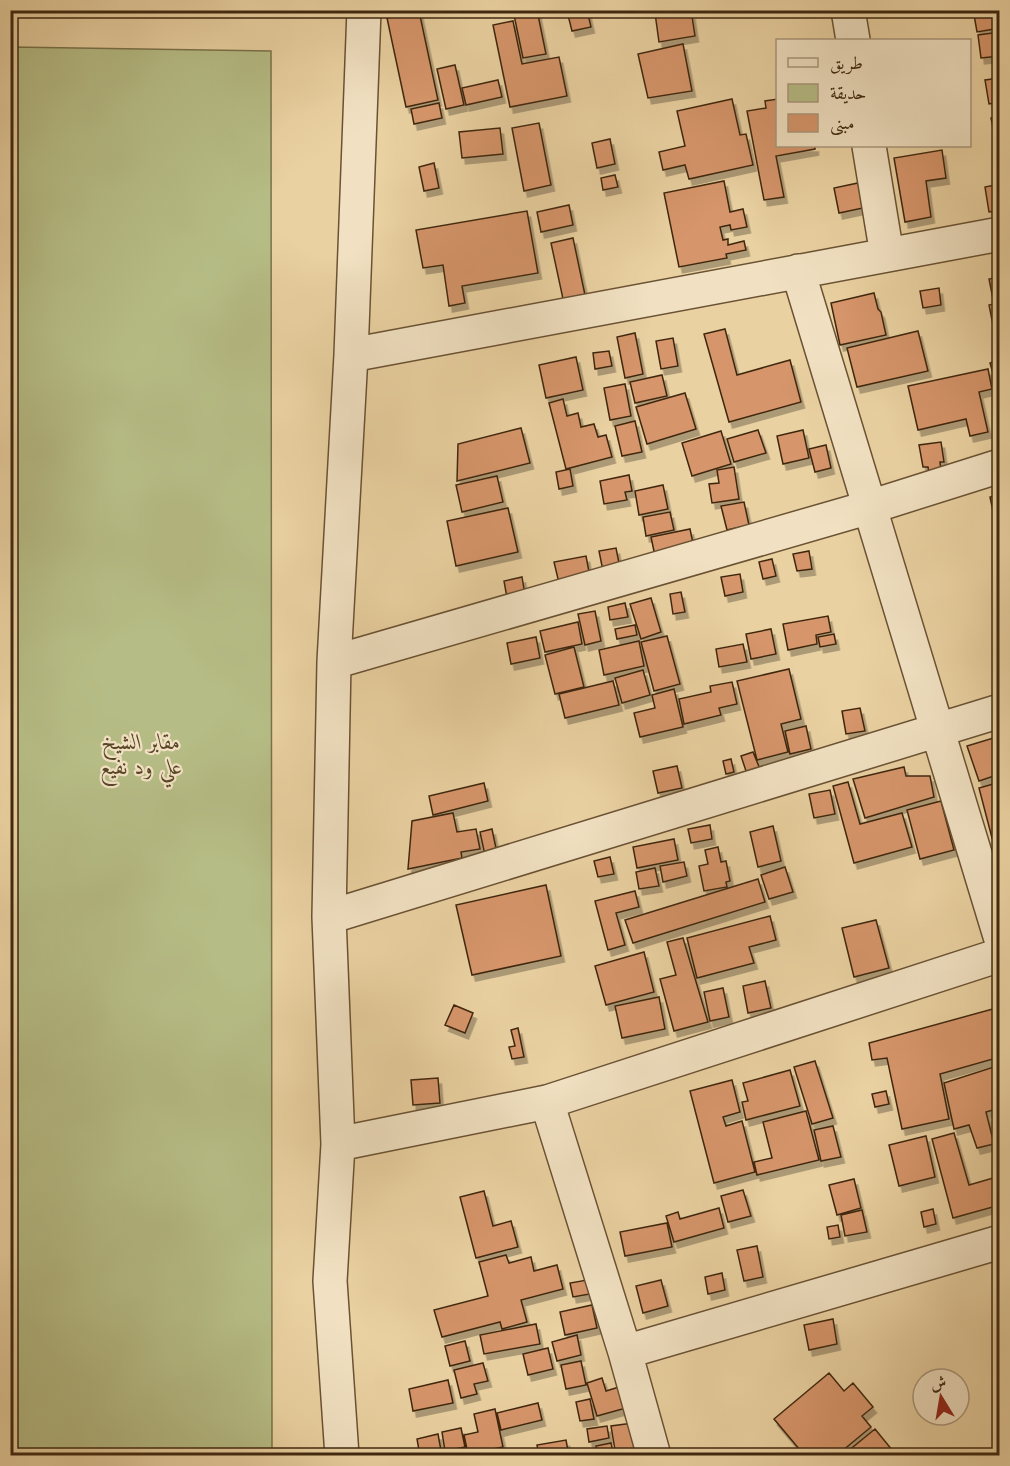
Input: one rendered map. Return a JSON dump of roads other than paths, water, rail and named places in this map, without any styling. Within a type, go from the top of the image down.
[{"type":"street","points":[[342,1455],[330,1281],[338,1144],[329,917],[334,662],[351,356],[364,10]]},
{"type":"street","points":[[848,10],[853,39]]},
{"type":"street","points":[[869,147],[887,255]]},
{"type":"street","points":[[351,356],[999,234]]},
{"type":"street","points":[[798,271],[999,936]]},
{"type":"street","points":[[334,662],[870,507],[999,466]]},
{"type":"street","points":[[329,917],[999,711]]},
{"type":"street","points":[[338,1144],[547,1102],[999,955]]},
{"type":"street","points":[[547,1102],[625,1352],[654,1455]]},
{"type":"street","points":[[625,1352],[999,1242]]},
{"type":"park label","name":"مقابر الشيخ علي ود نفيع","points":[[141,754]]}]
